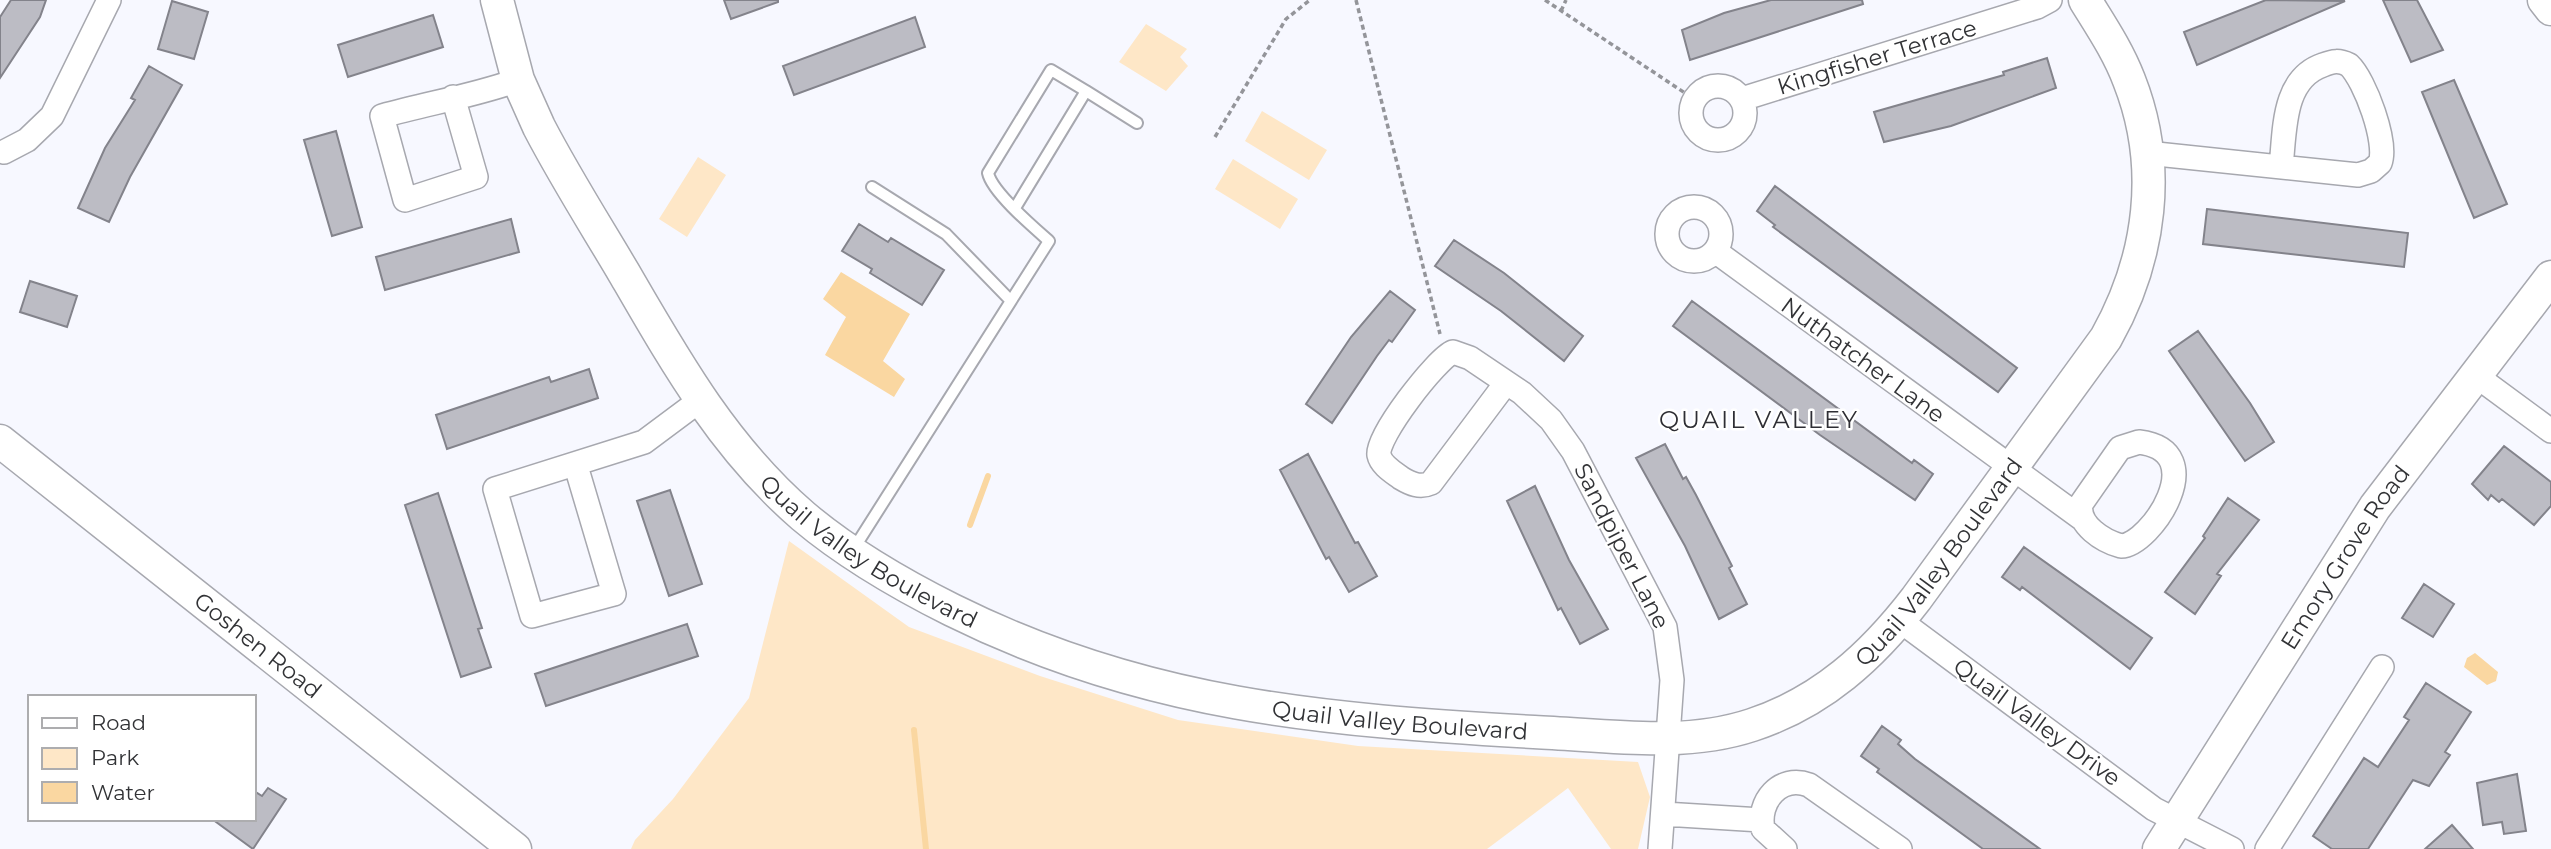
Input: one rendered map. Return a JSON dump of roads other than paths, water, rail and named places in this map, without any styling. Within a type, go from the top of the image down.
[{"type":"street","points":[[4,152],[27,139],[52,116],[109,0]]},
{"type":"street","name":"Quail Valley Boulevard","points":[[497,0],[518,80],[554,154],[699,401],[740,453],[782,497],[852,552],[905,586],[988,627],[1075,662],[1191,695],[1331,718],[1580,735],[1667,737],[1740,729],[1794,708],[1844,677],[1875,649],[1899,621],[2099,348],[2123,306],[2136,271],[2146,227],[2147,153],[2130,81],[2085,0]]},
{"type":"street","name":"Kingfisher Terrace","points":[[1742,99],[2037,7],[2050,0]]},
{"type":"street","points":[[2544,0],[2551,9]]},
{"type":"street","points":[[2147,153],[2280,167],[2358,175],[2371,171],[2380,163],[2383,151],[2381,137],[2361,84],[2349,65],[2334,61],[2311,69],[2301,78],[2289,107],[2280,167]]},
{"type":"street","points":[[453,97],[476,177],[405,200],[382,116],[453,97],[482,93],[518,80]]},
{"type":"street","points":[[1721,86],[1742,99],[1745,113],[1741,128],[1731,137],[1719,141],[1707,138],[1693,125],[1690,113],[1694,99],[1706,88],[1721,86]]},
{"type":"street","name":"Nuthatcher Lane","points":[[1715,251],[2081,517]]},
{"type":"street","name":"Emory Grove Road","points":[[2159,849],[2360,528],[2551,277]]},
{"type":"street","name":"Sandpiper Lane","points":[[1506,383],[1433,482],[1423,486],[1412,484],[1385,466],[1379,455],[1379,446],[1428,375],[1446,355],[1460,352],[1506,383],[1538,407],[1567,442],[1660,614],[1671,656],[1660,849]]},
{"type":"street","points":[[2474,375],[2551,431]]},
{"type":"street","points":[[576,466],[614,594],[532,616],[495,489],[576,466],[643,442],[699,401]]},
{"type":"street","name":"Goshen Road","points":[[0,441],[516,849]]},
{"type":"street","points":[[2128,443],[2146,443],[2171,461],[2176,473],[2172,492],[2146,530],[2133,542],[2125,546],[2113,543],[2089,527],[2081,517],[2083,499],[2120,448],[2128,443]]},
{"type":"street","name":"Quail Valley Drive","points":[[1899,621],[2154,809],[2232,849]]},
{"type":"street","points":[[2267,849],[2382,667]]},
{"type":"street","points":[[1785,849],[1763,830],[1761,820],[1764,805],[1774,792],[1788,783],[1800,782],[1900,849]]},
{"type":"street","points":[[1664,814],[1761,820]]},
{"type":"lane","points":[[852,552],[1048,241],[989,178],[991,165],[1051,69],[1137,123]]},
{"type":"lane","points":[[1016,208],[1086,91]]},
{"type":"lane","points":[[872,187],[946,234],[1011,301]]},
{"type":"water","points":[[841,272],[910,314],[883,361],[905,379],[894,397],[825,355],[846,317],[823,299]]},
{"type":"water","points":[[2475,653],[2498,672],[2496,681],[2487,685],[2464,667],[2467,658]]},
{"type":"waterway","points":[[970,525],[988,476]]},
{"type":"waterway","points":[[914,730],[926,849]]},
{"type":"district","name":"QUAIL VALLEY","points":[[1759,419]]}]
